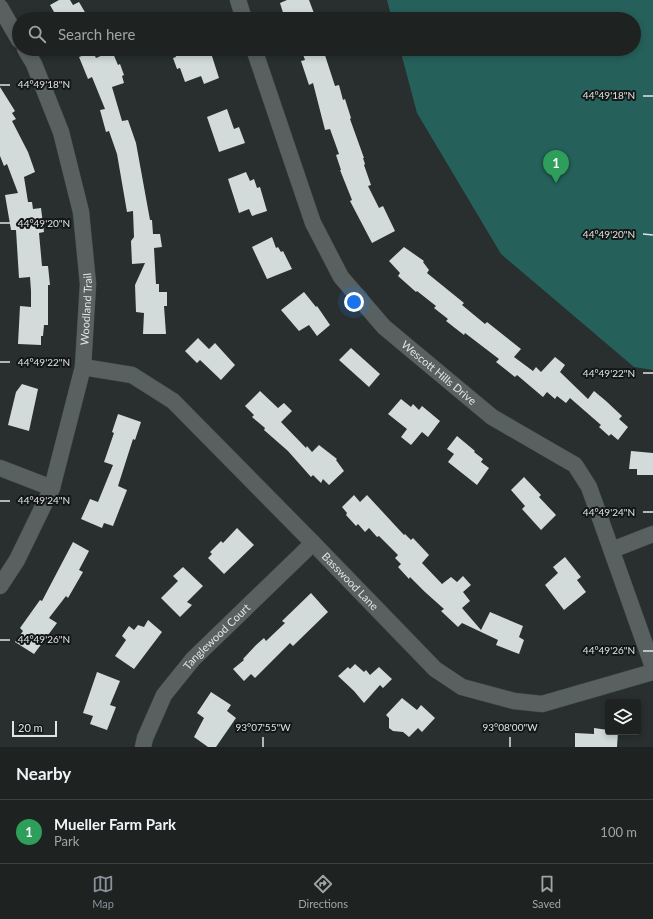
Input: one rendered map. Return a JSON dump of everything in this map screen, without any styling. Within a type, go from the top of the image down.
[{"type":"street","points":[[238,0],[242,12]]},
{"type":"street","points":[[0,7],[12,28]]},
{"type":"street","name":"Woodland Trail","points":[[0,586],[17,560],[52,488],[83,367],[88,284],[81,212],[61,132],[34,64],[29,56]]},
{"type":"street","name":"Wescott Hills Drive","points":[[256,56],[313,223],[341,277],[384,327],[492,417],[575,465],[589,486],[653,667]]},
{"type":"street","name":"Basswood Lane","points":[[83,367],[132,375],[173,401],[435,669],[462,687],[514,701],[542,704],[653,672]]},
{"type":"street","points":[[0,468],[52,488]]},
{"type":"street","points":[[612,550],[653,534]]},
{"type":"street","name":"Tanglewood Court","points":[[143,747],[145,738],[164,695],[193,659],[313,543]]},
{"type":"shaded area","points":[[387,0],[653,0],[653,370],[634,367],[501,254],[417,113],[402,56],[641,56],[641,12],[390,12]]},
{"type":"building","points":[[59,0],[70,0],[73,5],[79,2],[85,12],[54,12],[50,5]]},
{"type":"building","points":[[287,0],[309,0],[314,12],[283,12],[280,3]]},
{"type":"building","points":[[95,56],[96,58],[101,56],[114,56],[118,65],[120,64],[124,75],[122,76],[124,83],[112,87],[122,121],[128,120],[136,143],[150,220],[152,220],[153,234],[160,234],[162,247],[154,248],[156,284],[159,284],[159,292],[167,292],[167,306],[164,306],[166,334],[143,334],[144,313],[136,312],[135,285],[145,263],[132,264],[131,241],[134,237],[133,211],[127,212],[117,154],[109,131],[106,132],[100,110],[105,109],[92,77],[88,79],[79,57]]},
{"type":"building","points":[[212,56],[219,78],[204,84],[201,76],[185,82],[180,68],[177,69],[173,58]]},
{"type":"building","points":[[304,56],[325,56],[335,86],[339,85],[343,100],[345,99],[351,118],[350,119],[364,158],[364,165],[371,185],[368,186],[379,208],[383,206],[395,231],[372,243],[350,201],[352,200],[340,170],[336,155],[339,154],[330,129],[325,130],[313,83],[309,85],[301,61],[305,60]]},
{"type":"building","points":[[0,87],[15,111],[12,113],[16,119],[12,121],[28,152],[35,172],[24,177],[28,202],[32,202],[33,209],[41,208],[44,232],[39,233],[42,266],[48,266],[50,285],[48,285],[48,325],[44,325],[43,336],[41,336],[41,345],[18,344],[20,306],[31,307],[31,291],[30,277],[19,278],[16,230],[11,230],[5,195],[18,193],[7,164],[4,166],[0,156]]},
{"type":"building","points":[[227,109],[234,129],[239,127],[245,143],[219,152],[207,117]]},
{"type":"building","points":[[246,172],[250,181],[254,179],[257,188],[260,187],[267,211],[252,216],[249,209],[239,213],[228,179]]},
{"type":"building","points":[[272,237],[276,248],[278,247],[281,252],[283,251],[292,269],[267,279],[252,247]]},
{"type":"building","points":[[404,247],[424,261],[423,262],[429,270],[427,273],[464,303],[462,305],[485,324],[487,322],[521,349],[514,357],[533,371],[536,367],[541,372],[555,357],[565,365],[560,372],[588,399],[594,391],[606,401],[622,416],[619,419],[628,427],[618,440],[611,434],[609,436],[599,427],[601,425],[570,398],[566,403],[557,396],[555,399],[547,392],[543,397],[517,375],[515,377],[496,362],[499,359],[465,333],[464,335],[446,321],[448,319],[434,308],[436,306],[417,291],[416,292],[398,276],[400,273],[389,261]]},
{"type":"building","points":[[304,292],[316,307],[317,306],[330,325],[317,336],[309,325],[299,331],[281,310]]},
{"type":"building","points":[[198,338],[209,349],[215,343],[235,365],[221,380],[200,360],[197,363],[185,351]]},
{"type":"building","points":[[351,348],[380,374],[369,387],[339,360]]},
{"type":"building","points":[[22,384],[38,389],[29,431],[8,425],[16,392]]},
{"type":"building","points":[[260,391],[278,408],[284,403],[292,411],[281,422],[306,448],[307,446],[312,452],[319,445],[337,459],[336,460],[344,471],[329,485],[323,479],[321,483],[313,475],[311,477],[288,451],[264,430],[265,428],[252,417],[254,415],[245,406]]},
{"type":"building","points":[[401,399],[411,407],[413,404],[419,410],[422,406],[440,421],[428,437],[422,432],[411,445],[401,437],[407,429],[388,414]]},
{"type":"building","points":[[118,414],[141,422],[135,440],[133,439],[118,486],[127,490],[113,526],[104,523],[102,528],[81,519],[90,499],[98,502],[113,465],[104,462],[114,433],[112,432]]},
{"type":"building","points":[[457,436],[483,459],[481,462],[489,468],[477,485],[448,462],[454,454],[447,449]]},
{"type":"building","points":[[631,451],[653,453],[653,475],[637,475],[637,469],[629,469]]},
{"type":"building","points":[[524,477],[541,495],[539,497],[556,515],[541,530],[522,509],[525,506],[511,490]]},
{"type":"building","points":[[354,495],[360,502],[367,495],[404,535],[405,534],[411,540],[413,538],[429,555],[422,563],[442,584],[451,577],[457,582],[463,576],[471,585],[463,592],[470,601],[462,608],[481,630],[490,612],[523,626],[519,637],[524,640],[519,654],[496,645],[498,640],[462,623],[458,627],[441,611],[444,609],[410,577],[409,579],[398,567],[401,564],[395,558],[398,555],[369,528],[365,532],[358,524],[356,526],[346,515],[347,513],[342,507]]},
{"type":"building","points":[[237,528],[254,545],[224,574],[208,558],[212,554],[210,552],[221,541],[223,543]]},
{"type":"building","points":[[73,542],[89,551],[79,570],[83,572],[68,598],[66,596],[49,618],[57,623],[34,654],[15,642],[23,631],[20,628],[40,600],[42,601]]},
{"type":"building","points":[[565,557],[581,577],[577,580],[586,592],[564,610],[545,585],[558,573],[553,567]]},
{"type":"building","points":[[183,567],[203,586],[187,602],[192,605],[180,617],[161,598],[178,581],[173,576]]},
{"type":"building","points":[[311,593],[328,612],[293,646],[290,643],[255,678],[251,674],[244,681],[233,669],[244,660],[243,659],[256,645],[264,638],[266,641],[285,623],[282,621]]},
{"type":"building","points":[[148,620],[162,632],[134,669],[115,656],[126,640],[122,636],[129,626],[134,630],[138,625],[144,627]]},
{"type":"building","points":[[355,664],[364,672],[366,670],[370,675],[379,667],[392,679],[383,688],[380,685],[364,703],[338,676],[348,667],[350,669]]},
{"type":"building","points":[[97,672],[120,681],[110,705],[116,707],[107,730],[90,724],[93,716],[83,713]]},
{"type":"building","points":[[211,692],[231,705],[227,711],[236,718],[216,747],[208,747],[194,737],[204,718],[197,713]]},
{"type":"building","points":[[402,698],[417,710],[421,705],[435,718],[422,732],[418,728],[409,737],[403,732],[393,731],[389,728],[389,718],[386,715]]},
{"type":"building","points":[[594,728],[605,730],[605,735],[618,735],[617,747],[575,747],[575,733],[594,734]]},
{"type":"place","name":"Mueller Farm Park","points":[[556,183]]}]
